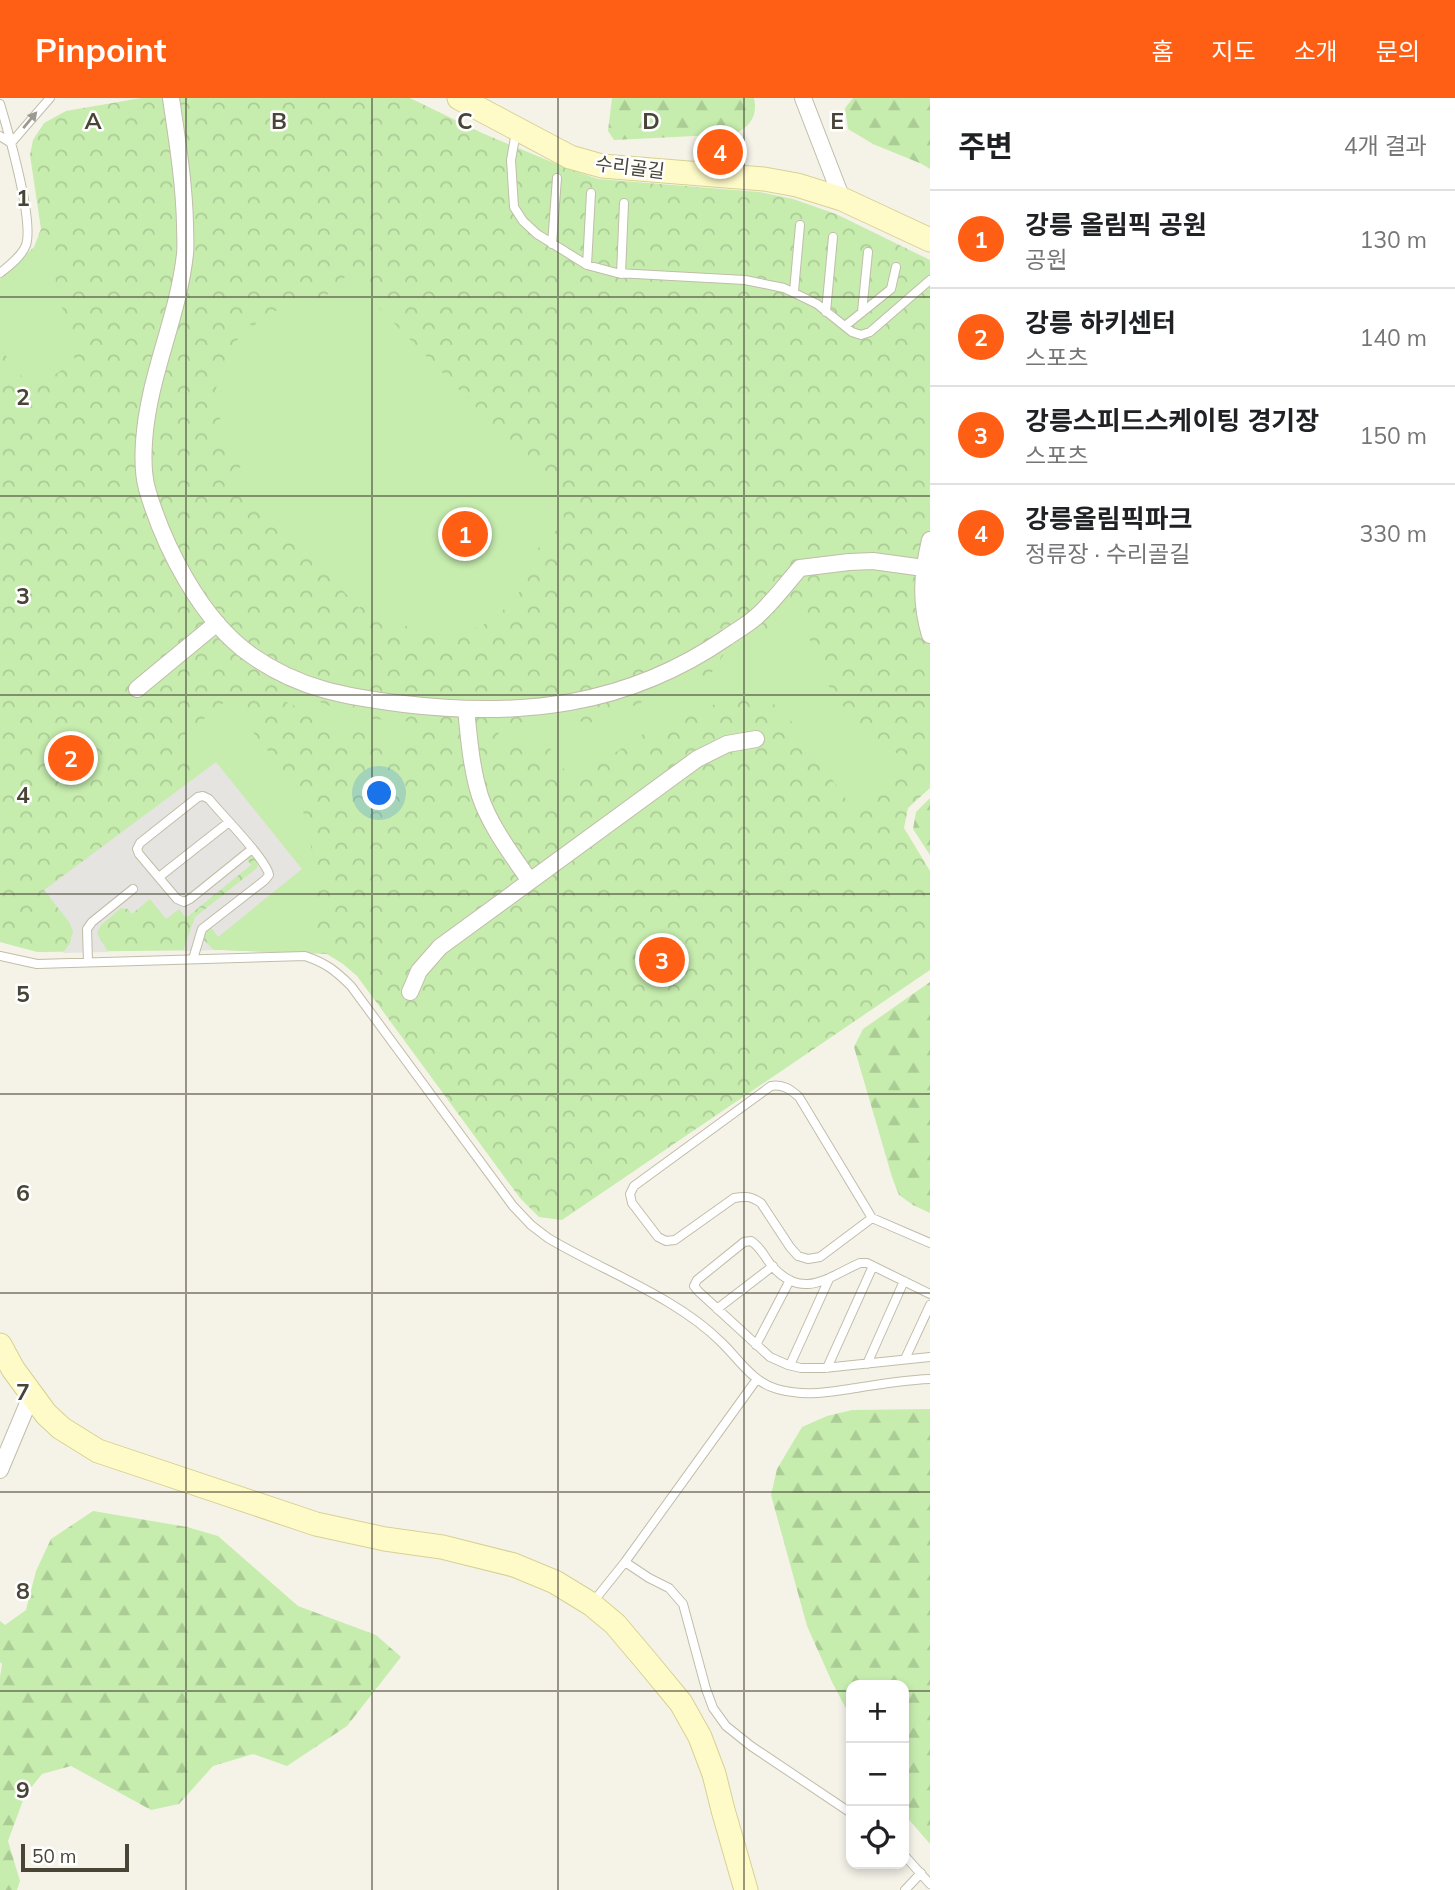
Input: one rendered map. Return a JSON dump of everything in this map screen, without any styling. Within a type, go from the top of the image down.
[{"type":"street","points":[[171,98],[184,201],[185,253],[145,422],[143,460],[146,487],[187,584],[217,623],[249,654],[282,674],[317,689],[371,699],[441,708],[545,707],[604,696],[661,676],[699,656],[756,617],[800,568],[873,561],[924,568]]},
{"type":"street","name":"수리골길","points":[[459,98],[570,157],[602,166],[764,179],[797,185],[842,199],[930,240]]},
{"type":"street","points":[[803,98],[842,199]]},
{"type":"street","points":[[930,540],[924,568],[924,614],[930,635]]},
{"type":"street","points":[[137,689],[217,623]]},
{"type":"street","points":[[466,709],[470,756],[481,798],[502,840],[530,881]]},
{"type":"street","points":[[410,992],[419,971],[440,947],[530,881],[697,759],[727,744],[756,739]]},
{"type":"street","points":[[0,1345],[13,1369],[46,1414],[61,1428],[98,1451],[316,1524],[514,1565],[555,1582],[592,1604],[615,1624],[665,1683],[681,1703],[700,1737],[714,1774],[746,1890]]},
{"type":"street","points":[[0,1470],[31,1396]]},
{"type":"lane","points":[[11,143],[50,98]]},
{"type":"lane","points":[[0,104],[28,224],[26,245],[0,273]]},
{"type":"lane","points":[[516,129],[511,160],[514,207],[523,221],[537,234],[587,265],[621,274],[745,280],[794,291],[852,332],[861,335],[870,332],[930,280]]},
{"type":"lane","points":[[0,136],[11,143]]},
{"type":"lane","points":[[552,244],[557,178]]},
{"type":"lane","points":[[587,265],[591,193]]},
{"type":"lane","points":[[621,274],[624,203]]},
{"type":"lane","points":[[794,291],[800,225]]},
{"type":"lane","points":[[827,312],[833,237]]},
{"type":"lane","points":[[862,312],[868,252]]},
{"type":"lane","points":[[845,326],[891,289],[896,267]]},
{"type":"lane","points":[[193,959],[202,929],[265,880],[269,875],[268,867],[209,799],[203,796],[198,797],[137,849],[177,899],[184,902],[252,849]]},
{"type":"lane","points":[[159,877],[229,822]]},
{"type":"lane","points":[[88,962],[87,929],[133,889]]},
{"type":"lane","points":[[0,956],[37,964],[305,956],[322,961],[351,986],[513,1206],[531,1226],[562,1247],[681,1311],[721,1342],[757,1379],[777,1389],[822,1394],[930,1379]]},
{"type":"lane","points":[[872,1218],[820,1257],[808,1259],[798,1256],[790,1247],[761,1203],[754,1198],[734,1198],[675,1240],[666,1241],[658,1237],[638,1211],[630,1194],[634,1186],[728,1117],[771,1086],[780,1085],[799,1097],[872,1218],[930,1243]]},
{"type":"lane","points":[[930,1294],[873,1266],[860,1263],[829,1279],[806,1285],[790,1280],[773,1266],[751,1241],[744,1242],[697,1280],[694,1286],[770,1357],[790,1365],[801,1368],[827,1368],[930,1357]]},
{"type":"lane","points":[[718,1310],[773,1266]]},
{"type":"lane","points":[[827,1368],[873,1266]]},
{"type":"lane","points":[[790,1365],[829,1279]]},
{"type":"lane","points":[[756,1345],[790,1280]]},
{"type":"lane","points":[[867,1364],[904,1281]]},
{"type":"lane","points":[[905,1359],[930,1306]]},
{"type":"lane","points":[[592,1604],[757,1379]]},
{"type":"lane","points":[[625,1562],[669,1588],[683,1605],[706,1689],[713,1708],[726,1726],[751,1746],[846,1809]]},
{"type":"lane","points":[[909,1860],[930,1884]]},
{"type":"lane","points":[[905,1890],[921,1873]]},
{"type":"green space","points":[[141,98],[410,98],[482,133],[598,179],[759,192],[793,199],[836,214],[930,260],[930,788],[908,808],[904,828],[930,871],[930,970],[562,1220],[539,1217],[520,1198],[357,976],[327,954],[222,950],[37,952],[0,942],[0,279],[34,247],[41,229],[30,155],[33,140],[44,123],[66,111]]},
{"type":"green space","points":[[612,98],[754,98],[755,110],[749,124],[735,134],[614,140],[608,131]]},
{"type":"green space","points":[[853,98],[930,98],[930,169],[873,144],[848,129],[845,108]]},
{"type":"green space","points":[[49,254],[75,360],[33,391],[0,348],[0,291]]},
{"type":"green space","points":[[347,275],[563,496],[564,523],[535,551],[523,588],[496,618],[459,635],[429,634],[392,621],[369,606],[363,604],[359,608],[234,474],[241,466],[226,449],[219,408],[213,405],[222,367],[242,335],[239,332],[249,323],[253,327],[267,315],[282,308],[317,305]]},
{"type":"green space","points":[[795,595],[822,677],[852,718],[909,763],[850,805],[784,711],[763,697],[721,702],[654,727],[572,781],[545,741],[500,747],[498,729],[551,714],[587,723],[605,720],[619,710],[640,704],[652,684],[682,674],[695,679],[705,678],[739,637],[749,636],[760,640],[768,634],[774,625],[775,610]]},
{"type":"green space","points":[[287,684],[317,701],[362,718],[415,722],[416,747],[335,725],[278,698]]},
{"type":"green space","points":[[227,700],[298,788],[317,873],[313,954],[222,950],[218,937],[302,868],[216,763],[203,773],[177,741]]},
{"type":"green space","points":[[930,798],[930,855],[913,829],[916,812]]},
{"type":"green space","points":[[930,982],[930,1213],[899,1195],[854,1047],[863,1029]]},
{"type":"green space","points":[[930,1409],[930,1844],[909,1820],[909,1680],[846,1680],[846,1709],[807,1626],[771,1495],[777,1469],[802,1427],[827,1416],[852,1410]]},
{"type":"green space","points":[[93,1511],[187,1527],[218,1536],[298,1606],[376,1635],[401,1657],[347,1726],[287,1766],[253,1754],[213,1766],[179,1804],[151,1810],[71,1766],[42,1774],[25,1795],[8,1841],[20,1881],[17,1890],[0,1890],[0,1621],[5,1625],[26,1610],[36,1571],[51,1539]]},
{"type":"shaded area","points":[[216,762],[302,869],[218,937],[211,927],[206,931],[204,940],[214,950],[183,951],[195,917],[257,868],[256,858],[251,856],[247,859],[251,865],[186,918],[179,909],[166,919],[150,899],[132,914],[128,909],[121,908],[101,925],[97,933],[108,952],[63,953],[70,943],[73,931],[44,890]]},
{"type":"place","name":"강릉올림픽파크","points":[[720,152]]},
{"type":"place","name":"강릉 올림픽 공원","points":[[465,534]]},
{"type":"place","name":"강릉 하키센터","points":[[71,758]]},
{"type":"place","name":"강릉스피드스케이팅 경기장","points":[[662,960]]}]
